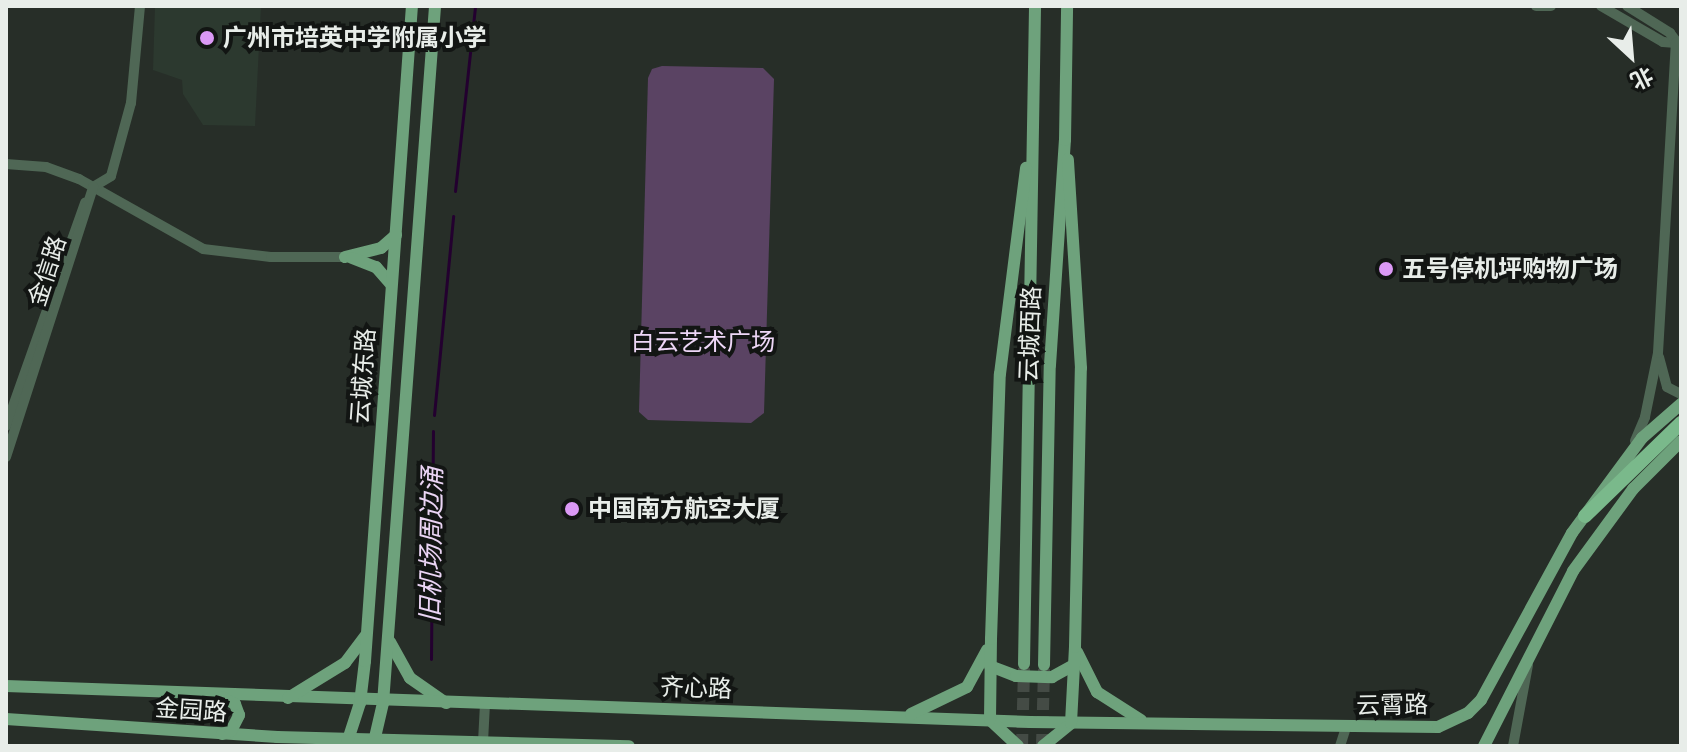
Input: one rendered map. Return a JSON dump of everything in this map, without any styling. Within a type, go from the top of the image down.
[{"type":"highway","points":[[1585,516],[1681,423]]},
{"type":"main road","name":"云城东路","points":[[346,743],[360,703],[367,633],[412,6]]},
{"type":"main road","name":"云城东路","points":[[374,743],[383,703],[435,6]]},
{"type":"main road","name":"云城西路","points":[[1024,664],[1033,334],[1031,133],[1035,6]]},
{"type":"main road","name":"云城西路","points":[[1044,665],[1051,325],[1065,140],[1067,6]]},
{"type":"main road","points":[[1018,746],[990,720],[990,666],[1001,356],[1031,133]]},
{"type":"main road","points":[[1043,746],[1071,723],[1075,647],[1081,368],[1065,140]]},
{"type":"main road","points":[[345,257],[381,248],[396,235]]},
{"type":"main road","points":[[345,257],[368,262],[391,284]]},
{"type":"main road","points":[[387,348],[410,349]]},
{"type":"main road","name":"云霄路","points":[[1030,722],[1438,727],[1468,713],[1492,684],[1539,589],[1585,516],[1642,438],[1681,404]]},
{"type":"main road","points":[[1484,746],[1585,553],[1633,489],[1681,441]]},
{"type":"main road","points":[[370,580],[392,582]]},
{"type":"main road","points":[[288,698],[345,663],[367,633]]},
{"type":"main road","points":[[388,638],[410,678],[448,705]]},
{"type":"main road","points":[[899,717],[934,707],[967,687],[980,670],[991,639]]},
{"type":"main road","points":[[1075,647],[1089,682],[1107,702],[1146,722],[1172,724]]},
{"type":"main road","points":[[990,666],[1016,676],[1052,677],[1074,665]]},
{"type":"main road","name":"金园路","points":[[6,686],[360,703]]},
{"type":"main road","points":[[216,695],[235,704],[239,715],[231,731],[219,734]]},
{"type":"main road","name":"齐心路","points":[[360,703],[1030,722]]},
{"type":"main road","name":"金园路","points":[[6,719],[374,743]]},
{"type":"main road","points":[[277,737],[292,746]]},
{"type":"main road","points":[[374,743],[629,746]]},
{"type":"street","points":[[93,187],[111,176],[131,103],[140,6]]},
{"type":"street","points":[[1536,6],[1551,6]]},
{"type":"street","points":[[1601,6],[1663,42],[1678,45]]},
{"type":"street","points":[[1611,480],[1640,431],[1658,353],[1678,45],[1670,33],[1627,6]]},
{"type":"street","points":[[6,164],[46,167],[93,187],[203,249],[271,257],[345,257]]},
{"type":"street","name":"金信路","points":[[6,426],[77,218],[93,187]]},
{"type":"street","name":"金信路","points":[[6,457],[93,187]]},
{"type":"street","points":[[1658,353],[1667,387],[1681,394]]},
{"type":"street","points":[[1513,746],[1529,659]]},
{"type":"street","points":[[483,742],[485,705]]},
{"type":"street","points":[[1340,746],[1346,727]]},
{"type":"shaded area","name":"广州市培英中学附属小学","points":[[155,6],[261,6],[255,126],[203,125],[183,94],[182,80],[153,70]]},
{"type":"green space","name":"白云艺术广场","points":[[662,66],[763,68],[774,79],[764,413],[751,423],[648,420],[639,412],[648,78],[652,69]]},
{"type":"waterway","name":"旧机场周边涌","points":[[455,191],[475,6]]},
{"type":"waterway","name":"旧机场周边涌","points":[[434,415],[453,216]]},
{"type":"waterway","name":"旧机场周边涌","points":[[431,659],[433,431]]},
{"type":"tunnel","points":[[1022,746],[1024,668]]},
{"type":"tunnel","points":[[1042,746],[1044,669]]},
{"type":"place","name":"广州市培英中学附属小学","points":[[207,38]]},
{"type":"place","name":"五号停机坪购物广场","points":[[1386,269]]},
{"type":"place","name":"中国南方航空大厦","points":[[572,509]]}]
